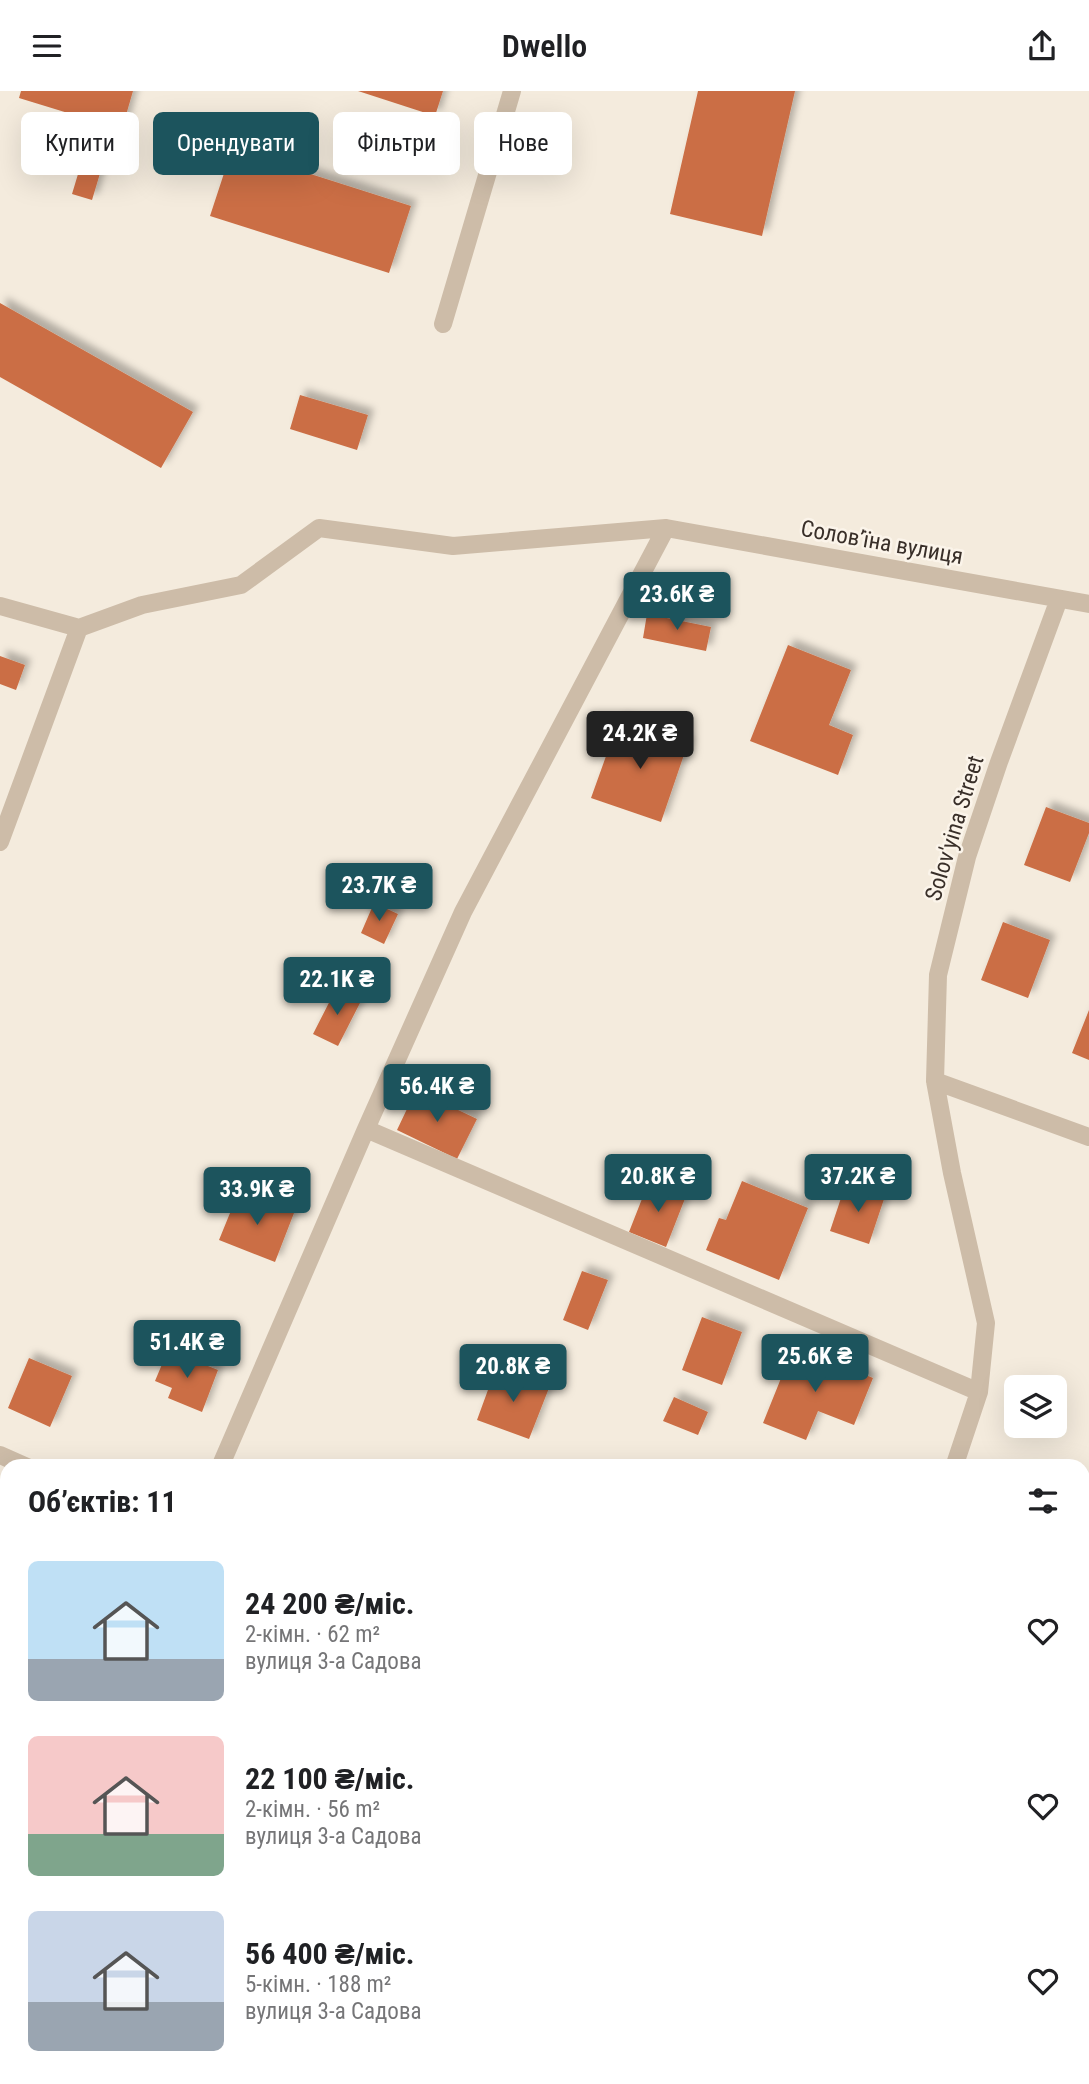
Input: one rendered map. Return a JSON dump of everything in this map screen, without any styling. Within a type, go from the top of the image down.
[{"type":"street","points":[[443,324],[512,91]]},
{"type":"street","name":"Соловʼїна вулиця","points":[[79,628],[142,605],[241,585],[319,528],[453,546],[666,528],[1089,604]]},
{"type":"street","points":[[223,1459],[463,912],[666,528]]},
{"type":"street","name":"Solov'yina Street","points":[[957,1459],[979,1392],[986,1323],[952,1173],[935,1081],[938,975],[967,857],[1059,599]]},
{"type":"street","points":[[0,606],[79,628],[0,842]]},
{"type":"street","points":[[935,1081],[1089,1136]]},
{"type":"street","points":[[366,1129],[979,1392]]},
{"type":"building","points":[[21,91],[133,91],[127,112],[65,112],[19,98]]},
{"type":"building","points":[[358,91],[443,91],[436,112],[423,112]]},
{"type":"building","points":[[698,91],[795,91],[762,236],[670,214]]},
{"type":"building","points":[[78,175],[100,175],[92,200],[72,194]]},
{"type":"building","points":[[223,175],[314,175],[411,206],[389,273],[210,216]]},
{"type":"building","points":[[0,303],[193,412],[161,468],[0,377]]},
{"type":"building","points":[[300,395],[368,415],[357,450],[290,429]]},
{"type":"building","points":[[647,614],[711,627],[706,651],[643,638]]},
{"type":"building","points":[[788,645],[851,670],[829,725],[853,735],[838,775],[750,741]]},
{"type":"building","points":[[0,656],[25,665],[16,690],[0,684]]},
{"type":"building","points":[[619,720],[688,743],[661,822],[591,798]]},
{"type":"building","points":[[1046,807],[1089,823],[1089,833],[1070,882],[1024,865]]},
{"type":"building","points":[[374,903],[398,914],[384,944],[361,933]]},
{"type":"building","points":[[1003,922],[1050,940],[1028,998],[981,980]]},
{"type":"building","points":[[336,989],[361,1001],[338,1046],[313,1034]]},
{"type":"building","points":[[1089,1010],[1089,1060],[1072,1053]]},
{"type":"building","points":[[416,1090],[477,1119],[457,1159],[397,1130]]},
{"type":"building","points":[[649,1181],[686,1196],[666,1247],[629,1232]]},
{"type":"building","points":[[742,1181],[808,1208],[779,1280],[706,1250],[719,1218],[726,1220]]},
{"type":"building","points":[[846,1183],[885,1196],[869,1244],[830,1231]]},
{"type":"building","points":[[239,1191],[294,1213],[275,1262],[219,1240]]},
{"type":"building","points":[[582,1271],[608,1280],[588,1330],[563,1320]]},
{"type":"building","points":[[702,1317],[742,1332],[722,1385],[682,1370]]},
{"type":"building","points":[[794,1346],[873,1378],[854,1425],[818,1411],[806,1440],[763,1423]]},
{"type":"building","points":[[168,1350],[218,1370],[202,1412],[168,1398],[172,1388],[155,1381]]},
{"type":"building","points":[[29,1358],[72,1376],[50,1427],[8,1408]]},
{"type":"building","points":[[496,1368],[549,1388],[529,1439],[477,1420]]},
{"type":"building","points":[[674,1397],[708,1412],[698,1435],[663,1421]]}]
